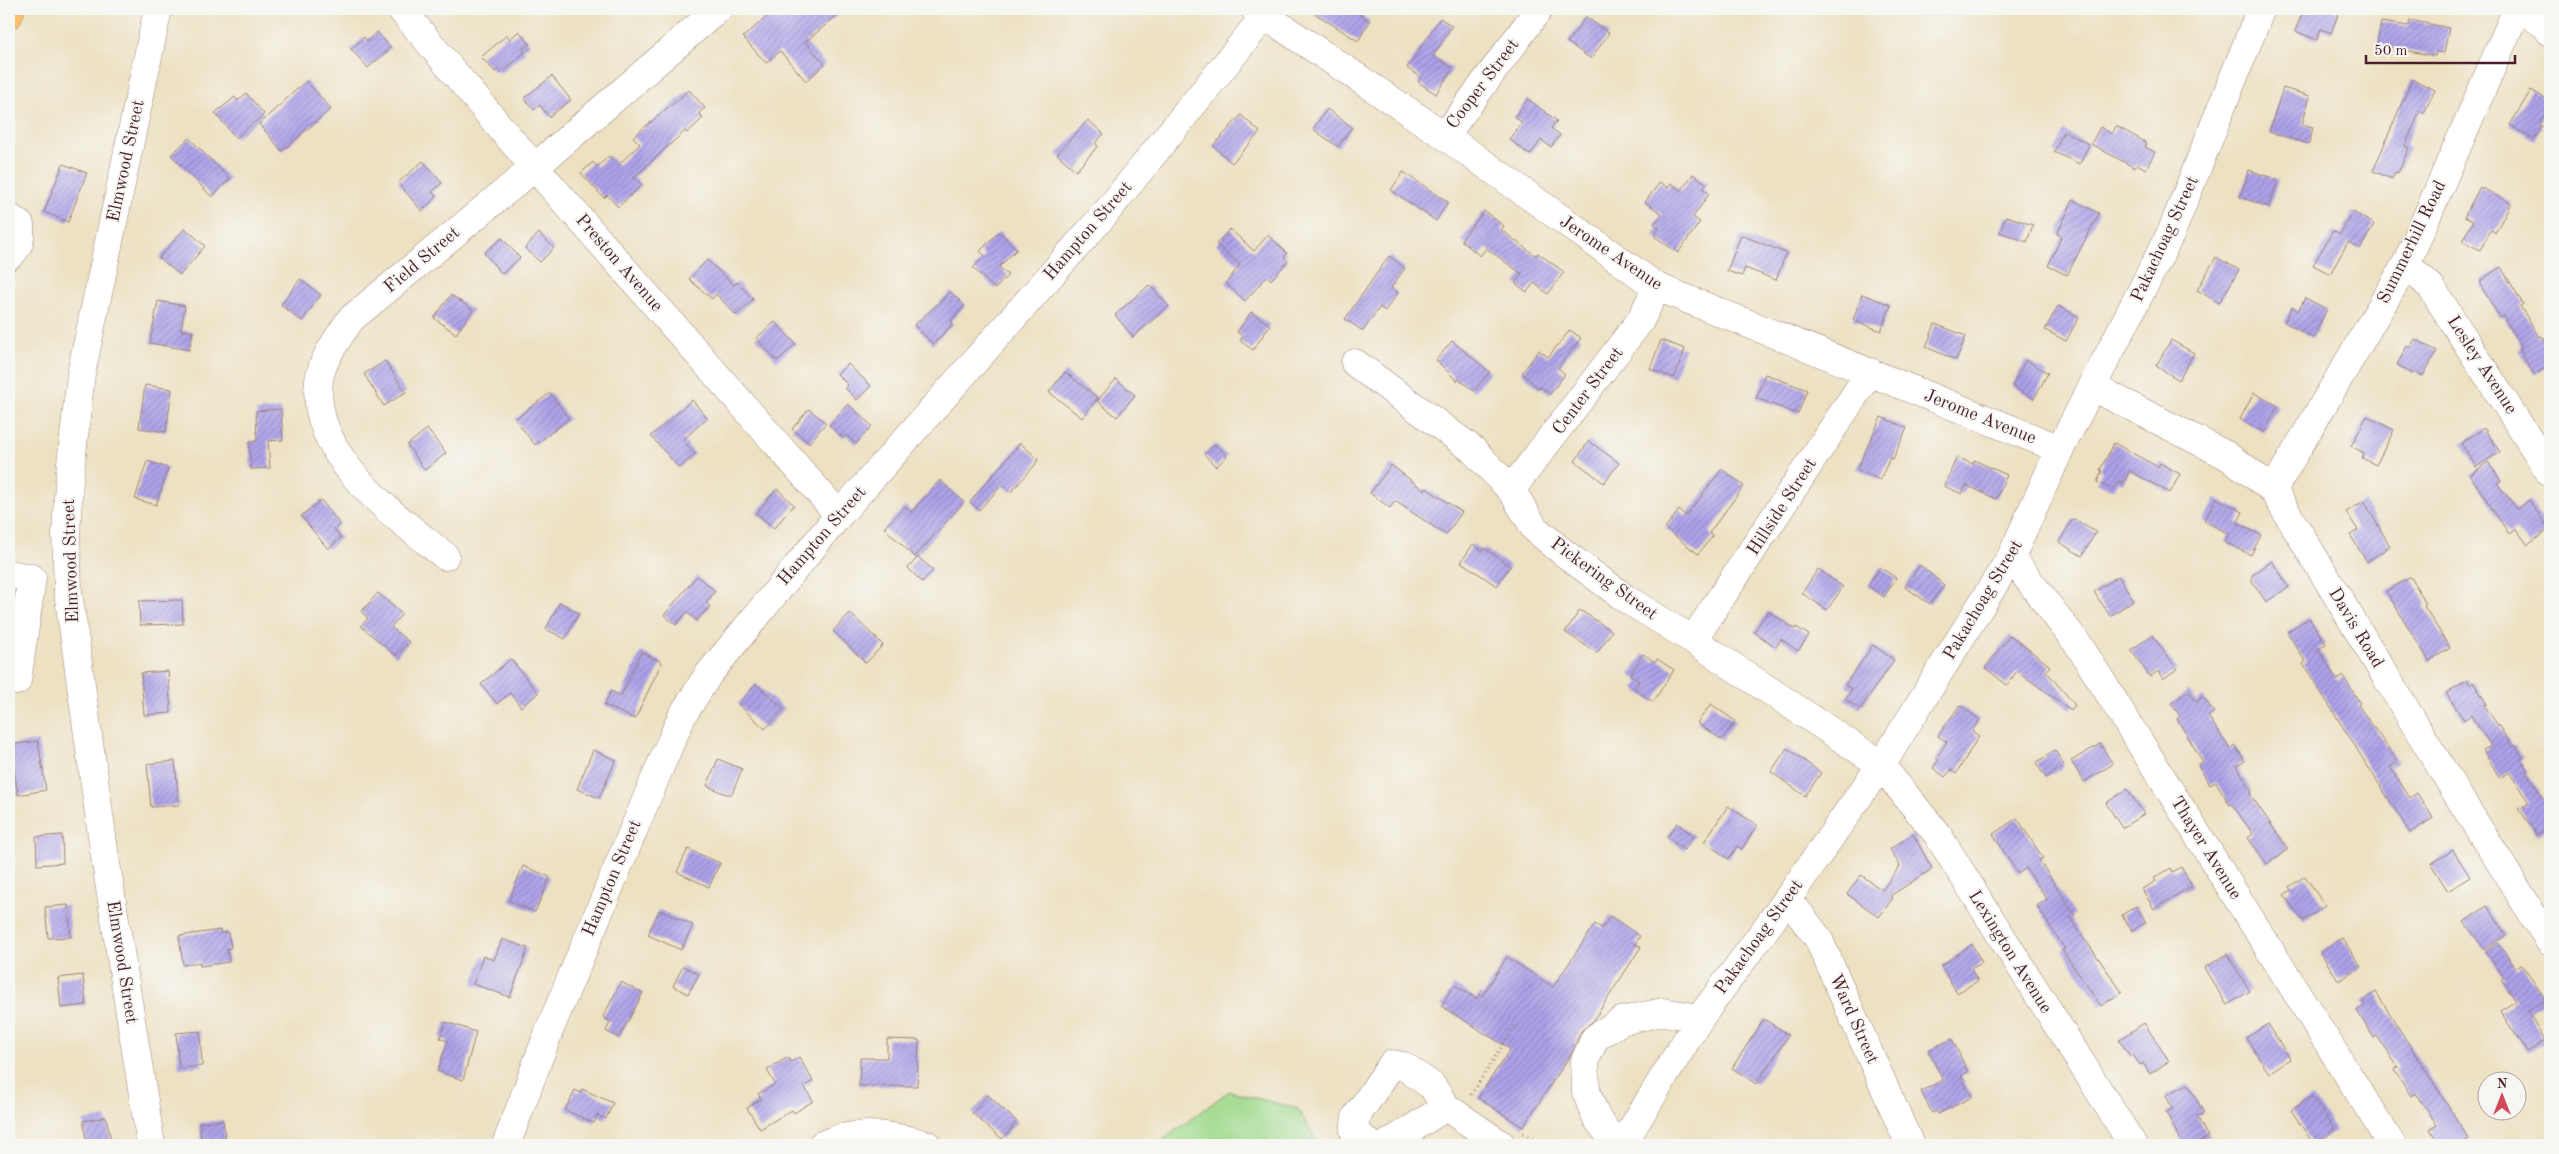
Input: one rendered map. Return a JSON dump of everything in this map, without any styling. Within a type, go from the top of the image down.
[{"type":"main road","points":[[9,15],[11,9]]},
{"type":"street","name":"Elmwood Street","points":[[151,1145],[90,754],[68,591],[66,534],[74,424],[81,374],[158,9]]},
{"type":"street","name":"Preston Avenue","points":[[401,9],[839,515]]},
{"type":"street","name":"Field Street","points":[[445,556],[393,514],[347,468],[329,439],[321,417],[319,380],[333,344],[350,319],[536,167],[718,9]]},
{"type":"street","name":"Cooper Street","points":[[1445,136],[1539,9]]},
{"type":"street","name":"Pakachoag Street","points":[[1622,1145],[1700,1018],[1786,901],[1880,764],[2011,556],[2060,450],[2171,233],[2261,9]]},
{"type":"street","name":"Summerhill Road","points":[[2273,490],[2406,264],[2516,9]]},
{"type":"street","points":[[2521,9],[2544,25],[2550,32]]},
{"type":"street","name":"Jerome Avenue","points":[[1264,11],[1657,286],[2060,450]]},
{"type":"street","name":"Hampton Street","points":[[506,1145],[607,889],[682,716],[708,675],[839,515],[1104,215],[1264,11]]},
{"type":"street","points":[[9,217],[20,225],[21,239],[9,256]]},
{"type":"street","name":"Lesley Avenue","points":[[2406,264],[2431,287],[2550,473]]},
{"type":"street","name":"Center Street","points":[[1511,490],[1640,321],[1657,286]]},
{"type":"street","name":"Pickering Street","points":[[1355,363],[1472,449],[1511,490],[1536,529],[1564,553],[1626,599],[1693,640],[1880,764]]},
{"type":"street","name":"Hillside Street","points":[[1693,640],[1870,372]]},
{"type":"street","name":"Davis Road","points":[[2093,387],[2226,455],[2273,490],[2457,794],[2550,942]]},
{"type":"street","name":"Thayer Avenue","points":[[2011,556],[2080,647],[2392,1145]]},
{"type":"street","points":[[9,574],[32,578],[17,681],[9,680]]},
{"type":"street","name":"Lexington Avenue","points":[[1880,764],[1937,834],[2132,1145]]},
{"type":"street","name":"Ward Street","points":[[1786,901],[1799,913],[1818,938],[1910,1145]]},
{"type":"street","points":[[1618,1145],[1597,1118],[1586,1092],[1585,1061],[1595,1038],[1621,1021],[1663,1012],[1700,1018]]},
{"type":"street","points":[[1371,1145],[1354,1131],[1356,1117],[1392,1064],[1404,1066],[1508,1137]]},
{"type":"street","points":[[1386,1145],[1457,1103]]},
{"type":"street","points":[[822,1145],[845,1138],[876,1134],[904,1138],[927,1145]]},
{"type":"path","points":[[1457,1103],[1516,1024]]},
{"type":"path","points":[[1508,1137],[1541,1145]]},
{"type":"green space","points":[[1229,1091],[1298,1109],[1319,1145],[1157,1144]]},
{"type":"building","points":[[776,9],[845,9],[805,42],[825,64],[806,81],[780,51],[766,63],[743,37]]},
{"type":"building","points":[[1308,9],[1351,9],[1370,21],[1358,41]]},
{"type":"building","points":[[2304,9],[2331,9],[2339,12],[2331,33],[2321,29],[2317,40],[2295,31]]},
{"type":"building","points":[[1586,17],[1609,33],[1591,59],[1567,42]]},
{"type":"building","points":[[1440,18],[1452,26],[1433,56],[1453,68],[1436,94],[1418,82],[1421,77],[1407,68]]},
{"type":"building","points":[[2410,20],[2449,28],[2444,53],[2436,52],[2435,56],[2377,45],[2381,22],[2409,26]]},
{"type":"building","points":[[519,31],[530,44],[523,49],[525,52],[501,73],[498,70],[495,72],[481,57],[507,35],[510,39]]},
{"type":"building","points":[[377,32],[391,48],[368,68],[351,49],[364,37],[367,41]]},
{"type":"building","points":[[552,76],[571,100],[549,117],[540,105],[534,110],[524,98]]},
{"type":"building","points":[[2412,79],[2435,90],[2424,113],[2420,111],[2405,146],[2409,148],[2398,173],[2395,172],[2392,179],[2373,171]]},
{"type":"building","points":[[306,81],[331,109],[282,151],[259,124]]},
{"type":"building","points":[[2283,88],[2310,96],[2302,124],[2313,127],[2309,144],[2269,132]]},
{"type":"building","points":[[689,90],[705,108],[699,113],[703,118],[687,133],[685,131],[634,177],[642,185],[618,207],[607,195],[604,198],[581,173],[593,162],[597,167],[609,156],[618,165],[640,144],[633,137]]},
{"type":"building","points":[[2531,90],[2550,101],[2550,106],[2539,124],[2542,126],[2534,140],[2510,125]]},
{"type":"building","points":[[246,93],[264,114],[236,138],[215,113],[235,97],[238,101]]},
{"type":"building","points":[[1528,99],[1557,121],[1551,128],[1560,135],[1551,147],[1541,140],[1530,155],[1509,139],[1522,122],[1514,117]]},
{"type":"building","points":[[1327,109],[1352,127],[1338,147],[1313,129]]},
{"type":"building","points":[[1241,115],[1260,132],[1232,163],[1213,146]]},
{"type":"building","points":[[1088,120],[1104,134],[1095,143],[1098,146],[1076,171],[1057,154]]},
{"type":"building","points":[[2116,126],[2147,143],[2145,147],[2155,152],[2146,169],[2137,164],[2135,168],[2091,144],[2100,127],[2112,134]]},
{"type":"building","points":[[2064,131],[2089,144],[2080,164],[2054,152]]},
{"type":"building","points":[[189,138],[230,179],[212,197],[171,155]]},
{"type":"building","points":[[423,161],[442,183],[432,192],[437,197],[422,211],[398,183]]},
{"type":"building","points":[[63,164],[87,173],[68,222],[44,212]]},
{"type":"building","points":[[2249,170],[2278,180],[2269,207],[2240,197]]},
{"type":"building","points":[[1403,172],[1448,202],[1436,221],[1391,190]]},
{"type":"building","points":[[1693,174],[1707,184],[1703,189],[1709,194],[1693,217],[1700,222],[1678,253],[1654,236],[1659,228],[1654,224],[1662,214],[1645,202],[1660,182],[1668,188],[1671,183],[1681,191]]},
{"type":"building","points":[[2480,187],[2511,203],[2495,233],[2491,230],[2480,250],[2462,241],[2473,221],[2464,217]]},
{"type":"building","points":[[2073,200],[2099,213],[2067,275],[2048,266],[2062,236],[2057,234]]},
{"type":"building","points":[[1484,211],[1504,226],[1501,230],[1536,256],[1538,253],[1564,272],[1548,294],[1534,283],[1527,292],[1515,283],[1522,274],[1486,248],[1480,256],[1461,240]]},
{"type":"building","points":[[2353,212],[2374,224],[2360,249],[2348,242],[2330,274],[2313,265],[2333,231],[2340,235]]},
{"type":"building","points":[[2006,216],[2033,225],[2027,242],[2000,232]]},
{"type":"building","points":[[185,228],[205,246],[180,275],[159,258]]},
{"type":"building","points":[[1230,229],[1254,251],[1268,235],[1287,253],[1284,257],[1288,261],[1271,280],[1267,276],[1245,301],[1226,283],[1240,265],[1216,244]]},
{"type":"building","points":[[999,232],[1017,249],[999,267],[1008,275],[995,289],[973,268],[985,256],[980,251]]},
{"type":"building","points":[[539,233],[554,248],[540,262],[525,248]]},
{"type":"building","points":[[1741,235],[1786,253],[1776,280],[1745,268],[1742,276],[1727,271]]},
{"type":"building","points":[[502,238],[520,258],[502,274],[484,253]]},
{"type":"building","points":[[1389,256],[1405,268],[1391,288],[1398,293],[1385,311],[1380,307],[1363,331],[1345,319]]},
{"type":"building","points":[[2216,257],[2239,270],[2219,303],[2197,290]]},
{"type":"building","points":[[707,260],[734,285],[737,282],[753,299],[736,315],[716,294],[712,299],[689,279]]},
{"type":"building","points":[[2501,267],[2523,304],[2520,306],[2539,337],[2542,336],[2550,349],[2550,365],[2534,375],[2519,349],[2522,347],[2503,316],[2500,318],[2481,286],[2481,280]]},
{"type":"building","points":[[300,279],[321,295],[302,321],[281,305]]},
{"type":"building","points":[[1149,285],[1169,306],[1133,337],[1115,315]]},
{"type":"building","points":[[951,292],[965,306],[951,321],[953,324],[933,344],[914,325]]},
{"type":"building","points":[[1862,294],[1891,305],[1881,331],[1853,320]]},
{"type":"building","points":[[451,295],[473,310],[456,334],[434,318]]},
{"type":"building","points":[[2305,298],[2327,309],[2313,338],[2284,322],[2292,307],[2298,311]]},
{"type":"building","points":[[158,301],[185,306],[181,330],[193,332],[189,350],[150,343]]},
{"type":"building","points":[[2058,306],[2079,317],[2066,341],[2045,330]]},
{"type":"building","points":[[1251,312],[1270,325],[1253,350],[1240,341],[1243,336],[1237,332]]},
{"type":"building","points":[[775,322],[796,344],[777,361],[756,338]]},
{"type":"building","points":[[1935,324],[1966,336],[1956,360],[1926,347]]},
{"type":"building","points":[[1570,330],[1581,338],[1558,368],[1565,374],[1550,394],[1541,387],[1539,389],[1522,373],[1539,350],[1548,357]]},
{"type":"building","points":[[2415,339],[2437,351],[2423,376],[2415,372],[2413,374],[2397,365],[2407,346],[2410,348]]},
{"type":"building","points":[[1661,340],[1685,349],[1674,378],[1650,369]]},
{"type":"building","points":[[2171,340],[2194,353],[2179,380],[2156,366]]},
{"type":"building","points":[[1452,341],[1490,372],[1474,391],[1459,379],[1457,381],[1436,360]]},
{"type":"building","points":[[2026,360],[2048,373],[2034,399],[2012,386]]},
{"type":"building","points":[[385,361],[406,392],[384,406],[364,374]]},
{"type":"building","points":[[848,364],[871,386],[857,400],[845,388],[848,385],[837,374]]},
{"type":"building","points":[[1065,372],[1098,398],[1082,418],[1049,392]]},
{"type":"building","points":[[1765,374],[1807,390],[1798,414],[1756,398]]},
{"type":"building","points":[[1116,379],[1135,395],[1117,417],[1097,401]]},
{"type":"building","points":[[145,385],[172,389],[166,432],[139,428]]},
{"type":"building","points":[[550,393],[569,419],[535,445],[515,419]]},
{"type":"building","points":[[2254,393],[2278,406],[2264,432],[2240,419]]},
{"type":"building","points":[[692,400],[707,418],[683,440],[695,454],[679,468],[651,436]]},
{"type":"building","points":[[848,404],[872,426],[856,444],[846,435],[843,438],[829,425]]},
{"type":"building","points":[[281,409],[283,440],[268,441],[270,468],[251,469],[249,442],[257,441],[256,411]]},
{"type":"building","points":[[809,409],[826,423],[809,443],[792,429]]},
{"type":"building","points":[[2367,416],[2394,430],[2376,465],[2362,458],[2364,453],[2351,446]]},
{"type":"building","points":[[1881,417],[1907,428],[1893,459],[1890,458],[1880,480],[1857,469]]},
{"type":"building","points":[[2484,428],[2500,452],[2476,467],[2461,443]]},
{"type":"building","points":[[427,429],[446,453],[425,470],[407,445]]},
{"type":"building","points":[[1589,441],[1619,463],[1604,483],[1575,461]]},
{"type":"building","points":[[1020,443],[1038,459],[1035,465],[1011,492],[1002,485],[979,510],[970,502]]},
{"type":"building","points":[[2114,443],[2158,467],[2160,463],[2180,474],[2170,493],[2130,471],[2123,483],[2118,481],[2113,490],[2097,482],[2102,471],[2100,470]]},
{"type":"building","points":[[1215,444],[1227,456],[1216,467],[1204,454]]},
{"type":"building","points":[[1957,457],[1973,464],[1974,460],[2007,475],[1996,499],[1966,485],[1962,494],[1944,486]]},
{"type":"building","points":[[147,461],[168,468],[156,505],[135,499]]},
{"type":"building","points":[[2488,462],[2501,481],[2497,483],[2517,509],[2529,500],[2549,529],[2528,545],[2516,529],[2509,534],[2470,475]]},
{"type":"building","points":[[1391,465],[1425,491],[1426,488],[1462,512],[1446,535],[1395,501],[1390,508],[1370,493]]},
{"type":"building","points":[[1722,469],[1744,486],[1709,533],[1713,536],[1698,554],[1665,528],[1679,510],[1686,516]]},
{"type":"building","points":[[940,480],[964,502],[915,557],[884,528],[905,506],[911,512]]},
{"type":"building","points":[[777,489],[794,505],[774,528],[756,513]]},
{"type":"building","points":[[2216,498],[2243,512],[2237,523],[2261,535],[2251,555],[2225,542],[2229,534],[2204,521]]},
{"type":"building","points":[[321,500],[340,524],[334,529],[341,538],[328,549],[301,516]]},
{"type":"building","points":[[2364,501],[2390,546],[2367,562],[2350,535],[2358,530],[2346,512]]},
{"type":"building","points":[[2073,519],[2096,532],[2082,556],[2059,542]]},
{"type":"building","points":[[1473,544],[1482,551],[1484,548],[1510,566],[1497,586],[1461,562]]},
{"type":"building","points":[[918,557],[933,570],[922,582],[908,568]]},
{"type":"building","points":[[2272,561],[2289,587],[2266,602],[2252,581],[2252,575]]},
{"type":"building","points":[[1920,565],[1944,585],[1930,604],[1905,587]]},
{"type":"building","points":[[1880,567],[1896,578],[1884,597],[1868,586]]},
{"type":"building","points":[[1818,569],[1843,587],[1827,610],[1802,593]]},
{"type":"building","points":[[697,576],[715,591],[706,603],[710,606],[697,621],[687,612],[676,625],[664,615]]},
{"type":"building","points":[[2118,576],[2134,600],[2110,616],[2094,592]]},
{"type":"building","points":[[2411,577],[2426,604],[2424,606],[2450,648],[2429,661],[2386,591]]},
{"type":"building","points":[[378,593],[402,614],[391,627],[409,642],[396,656],[361,626],[368,618],[361,612]]},
{"type":"building","points":[[182,600],[183,624],[140,625],[139,601]]},
{"type":"building","points":[[560,602],[579,613],[565,639],[546,629]]},
{"type":"building","points":[[1580,610],[1612,631],[1597,653],[1565,632]]},
{"type":"building","points":[[1768,611],[1795,629],[1796,627],[1809,635],[1798,651],[1781,639],[1776,647],[1754,632]]},
{"type":"building","points":[[850,613],[883,645],[866,663],[833,631]]},
{"type":"building","points":[[2309,618],[2326,644],[2318,649],[2337,680],[2343,676],[2360,703],[2358,705],[2398,762],[2390,767],[2410,798],[2417,793],[2433,818],[2410,833],[2303,664],[2306,662],[2287,632]]},
{"type":"building","points":[[2010,635],[2050,666],[2046,671],[2075,705],[2071,710],[2017,671],[2007,685],[1985,668]]},
{"type":"building","points":[[2152,635],[2177,669],[2163,679],[2158,671],[2150,677],[2131,650]]},
{"type":"building","points":[[1873,645],[1894,660],[1860,709],[1845,699],[1852,689],[1845,685]]},
{"type":"building","points":[[641,652],[662,662],[635,719],[604,705],[611,691],[621,696]]},
{"type":"building","points":[[1643,654],[1655,662],[1657,659],[1674,670],[1653,702],[1634,689],[1639,681],[1630,675]]},
{"type":"building","points":[[511,659],[538,693],[521,707],[510,693],[497,704],[481,684]]},
{"type":"building","points":[[168,671],[171,713],[144,715],[141,673]]},
{"type":"building","points":[[2467,680],[2470,685],[2473,682],[2487,704],[2484,705],[2513,747],[2515,745],[2523,758],[2521,760],[2528,771],[2526,772],[2550,808],[2550,827],[2537,835],[2519,809],[2529,803],[2509,772],[2500,778],[2483,750],[2491,746],[2471,715],[2464,720],[2446,693]]},
{"type":"building","points":[[756,684],[784,709],[765,729],[738,704]]},
{"type":"building","points":[[2189,691],[2196,702],[2203,697],[2214,712],[2208,716],[2230,749],[2235,746],[2245,761],[2237,766],[2252,792],[2250,794],[2288,849],[2267,864],[2248,838],[2253,834],[2232,804],[2230,805],[2216,782],[2210,785],[2198,765],[2203,762],[2177,719],[2180,716],[2171,703]]},
{"type":"building","points":[[1711,704],[1735,721],[1722,740],[1697,723]]},
{"type":"building","points":[[1960,705],[1980,720],[1972,731],[1979,736],[1956,774],[1951,770],[1945,777],[1933,768],[1939,760],[1936,758],[1947,742],[1938,736]]},
{"type":"building","points":[[38,741],[46,790],[18,795],[10,745]]},
{"type":"building","points":[[2100,744],[2113,764],[2084,782],[2071,761]]},
{"type":"building","points":[[1787,748],[1821,773],[1805,796],[1771,772]]},
{"type":"building","points":[[593,750],[616,760],[599,798],[577,789]]},
{"type":"building","points":[[2055,750],[2064,766],[2046,778],[2036,763]]},
{"type":"building","points":[[718,759],[742,769],[732,794],[726,794],[707,786]]},
{"type":"building","points":[[175,761],[179,805],[151,807],[147,764]]},
{"type":"building","points":[[2127,789],[2144,814],[2122,828],[2106,803]]},
{"type":"building","points":[[1728,806],[1757,825],[1742,849],[1737,846],[1729,859],[1704,842]]},
{"type":"building","points":[[2017,818],[2043,858],[2039,860],[2075,915],[2070,918],[2122,992],[2101,1006],[2062,950],[2065,949],[2037,906],[2047,899],[2026,868],[2018,874],[1993,834]]},
{"type":"building","points":[[1677,823],[1694,836],[1684,850],[1667,837]]},
{"type":"building","points":[[1913,834],[1932,869],[1890,896],[1893,898],[1879,917],[1847,894],[1861,875],[1882,890],[1900,866],[1890,849]]},
{"type":"building","points":[[62,835],[63,863],[37,865],[36,837]]},
{"type":"building","points":[[688,849],[720,863],[709,887],[677,872]]},
{"type":"building","points":[[2453,850],[2470,877],[2448,891],[2431,864]]},
{"type":"building","points":[[523,866],[550,877],[535,912],[509,901]]},
{"type":"building","points":[[2181,867],[2192,886],[2154,909],[2142,889],[2156,881],[2154,878],[2171,868],[2173,872]]},
{"type":"building","points":[[2305,876],[2325,906],[2303,921],[2284,895],[2291,890],[2289,887]]},
{"type":"building","points":[[68,905],[71,937],[48,938],[45,907]]},
{"type":"building","points":[[2136,906],[2146,922],[2132,931],[2122,915]]},
{"type":"building","points":[[2487,906],[2506,935],[2485,950],[2464,922]]},
{"type":"building","points":[[659,910],[693,925],[681,950],[648,935]]},
{"type":"building","points":[[1610,916],[1640,936],[1635,944],[1641,947],[1593,1021],[1581,1031],[1571,1054],[1523,1127],[1478,1098],[1510,1049],[1441,1006],[1454,985],[1477,999],[1480,994],[1482,996],[1507,957],[1553,987],[1595,924],[1602,928]]},
{"type":"building","points":[[220,930],[221,933],[228,932],[231,948],[227,949],[229,962],[200,966],[200,962],[183,965],[179,936]]},
{"type":"building","points":[[2342,938],[2361,967],[2339,981],[2320,952]]},
{"type":"building","points":[[502,939],[528,948],[510,997],[473,984],[483,956],[494,960]]},
{"type":"building","points":[[2498,943],[2516,968],[2522,965],[2546,1000],[2528,1011],[2545,1041],[2527,1052],[2500,1011],[2516,1001],[2501,979],[2504,977],[2486,952]]},
{"type":"building","points":[[1972,944],[1982,963],[1971,969],[1978,981],[1957,993],[1941,966]]},
{"type":"building","points":[[2227,954],[2250,991],[2227,1005],[2204,968]]},
{"type":"building","points":[[683,966],[699,974],[688,994],[673,986]]},
{"type":"building","points":[[83,975],[86,1005],[61,1008],[58,978]]},
{"type":"building","points":[[621,982],[643,993],[619,1038],[606,1031],[610,1022],[603,1017]]},
{"type":"building","points":[[2376,992],[2469,1139],[2459,1145],[2440,1145],[2430,1129],[2437,1125],[2416,1093],[2411,1096],[2394,1070],[2398,1067],[2377,1036],[2374,1038],[2357,1011],[2365,1005],[2362,1001]]},
{"type":"building","points":[[1764,1019],[1789,1035],[1756,1084],[1732,1068]]},
{"type":"building","points":[[446,1022],[476,1032],[463,1080],[437,1071],[448,1041],[440,1038]]},
{"type":"building","points":[[2144,1023],[2169,1061],[2150,1074],[2143,1063],[2140,1065],[2133,1055],[2130,1056],[2119,1040]]},
{"type":"building","points":[[2268,1024],[2290,1059],[2269,1073],[2246,1038]]},
{"type":"building","points":[[200,1031],[202,1066],[179,1068],[176,1033]]},
{"type":"building","points":[[887,1039],[919,1040],[917,1086],[859,1086],[860,1058],[887,1058]]},
{"type":"building","points":[[1952,1039],[1968,1072],[1961,1076],[1972,1097],[1938,1114],[1936,1111],[1932,1113],[1921,1091],[1943,1080],[1928,1050]]},
{"type":"building","points":[[788,1057],[791,1062],[799,1057],[813,1081],[804,1086],[813,1101],[794,1113],[792,1110],[760,1129],[747,1108],[761,1099],[758,1094],[775,1084],[767,1070]]},
{"type":"building","points":[[2188,1084],[2204,1113],[2197,1116],[2208,1137],[2192,1145],[2183,1145],[2166,1112],[2172,1109],[2166,1095]]},
{"type":"building","points":[[582,1089],[613,1103],[606,1119],[597,1115],[594,1123],[565,1110],[575,1090],[581,1093]]},
{"type":"building","points":[[988,1095],[1017,1122],[1002,1139],[972,1113]]},
{"type":"building","points":[[2312,1096],[2335,1130],[2314,1145],[2291,1110]]},
{"type":"building","points":[[106,1117],[112,1145],[87,1145],[83,1121]]},
{"type":"building","points":[[223,1120],[226,1145],[202,1145],[199,1123]]}]
